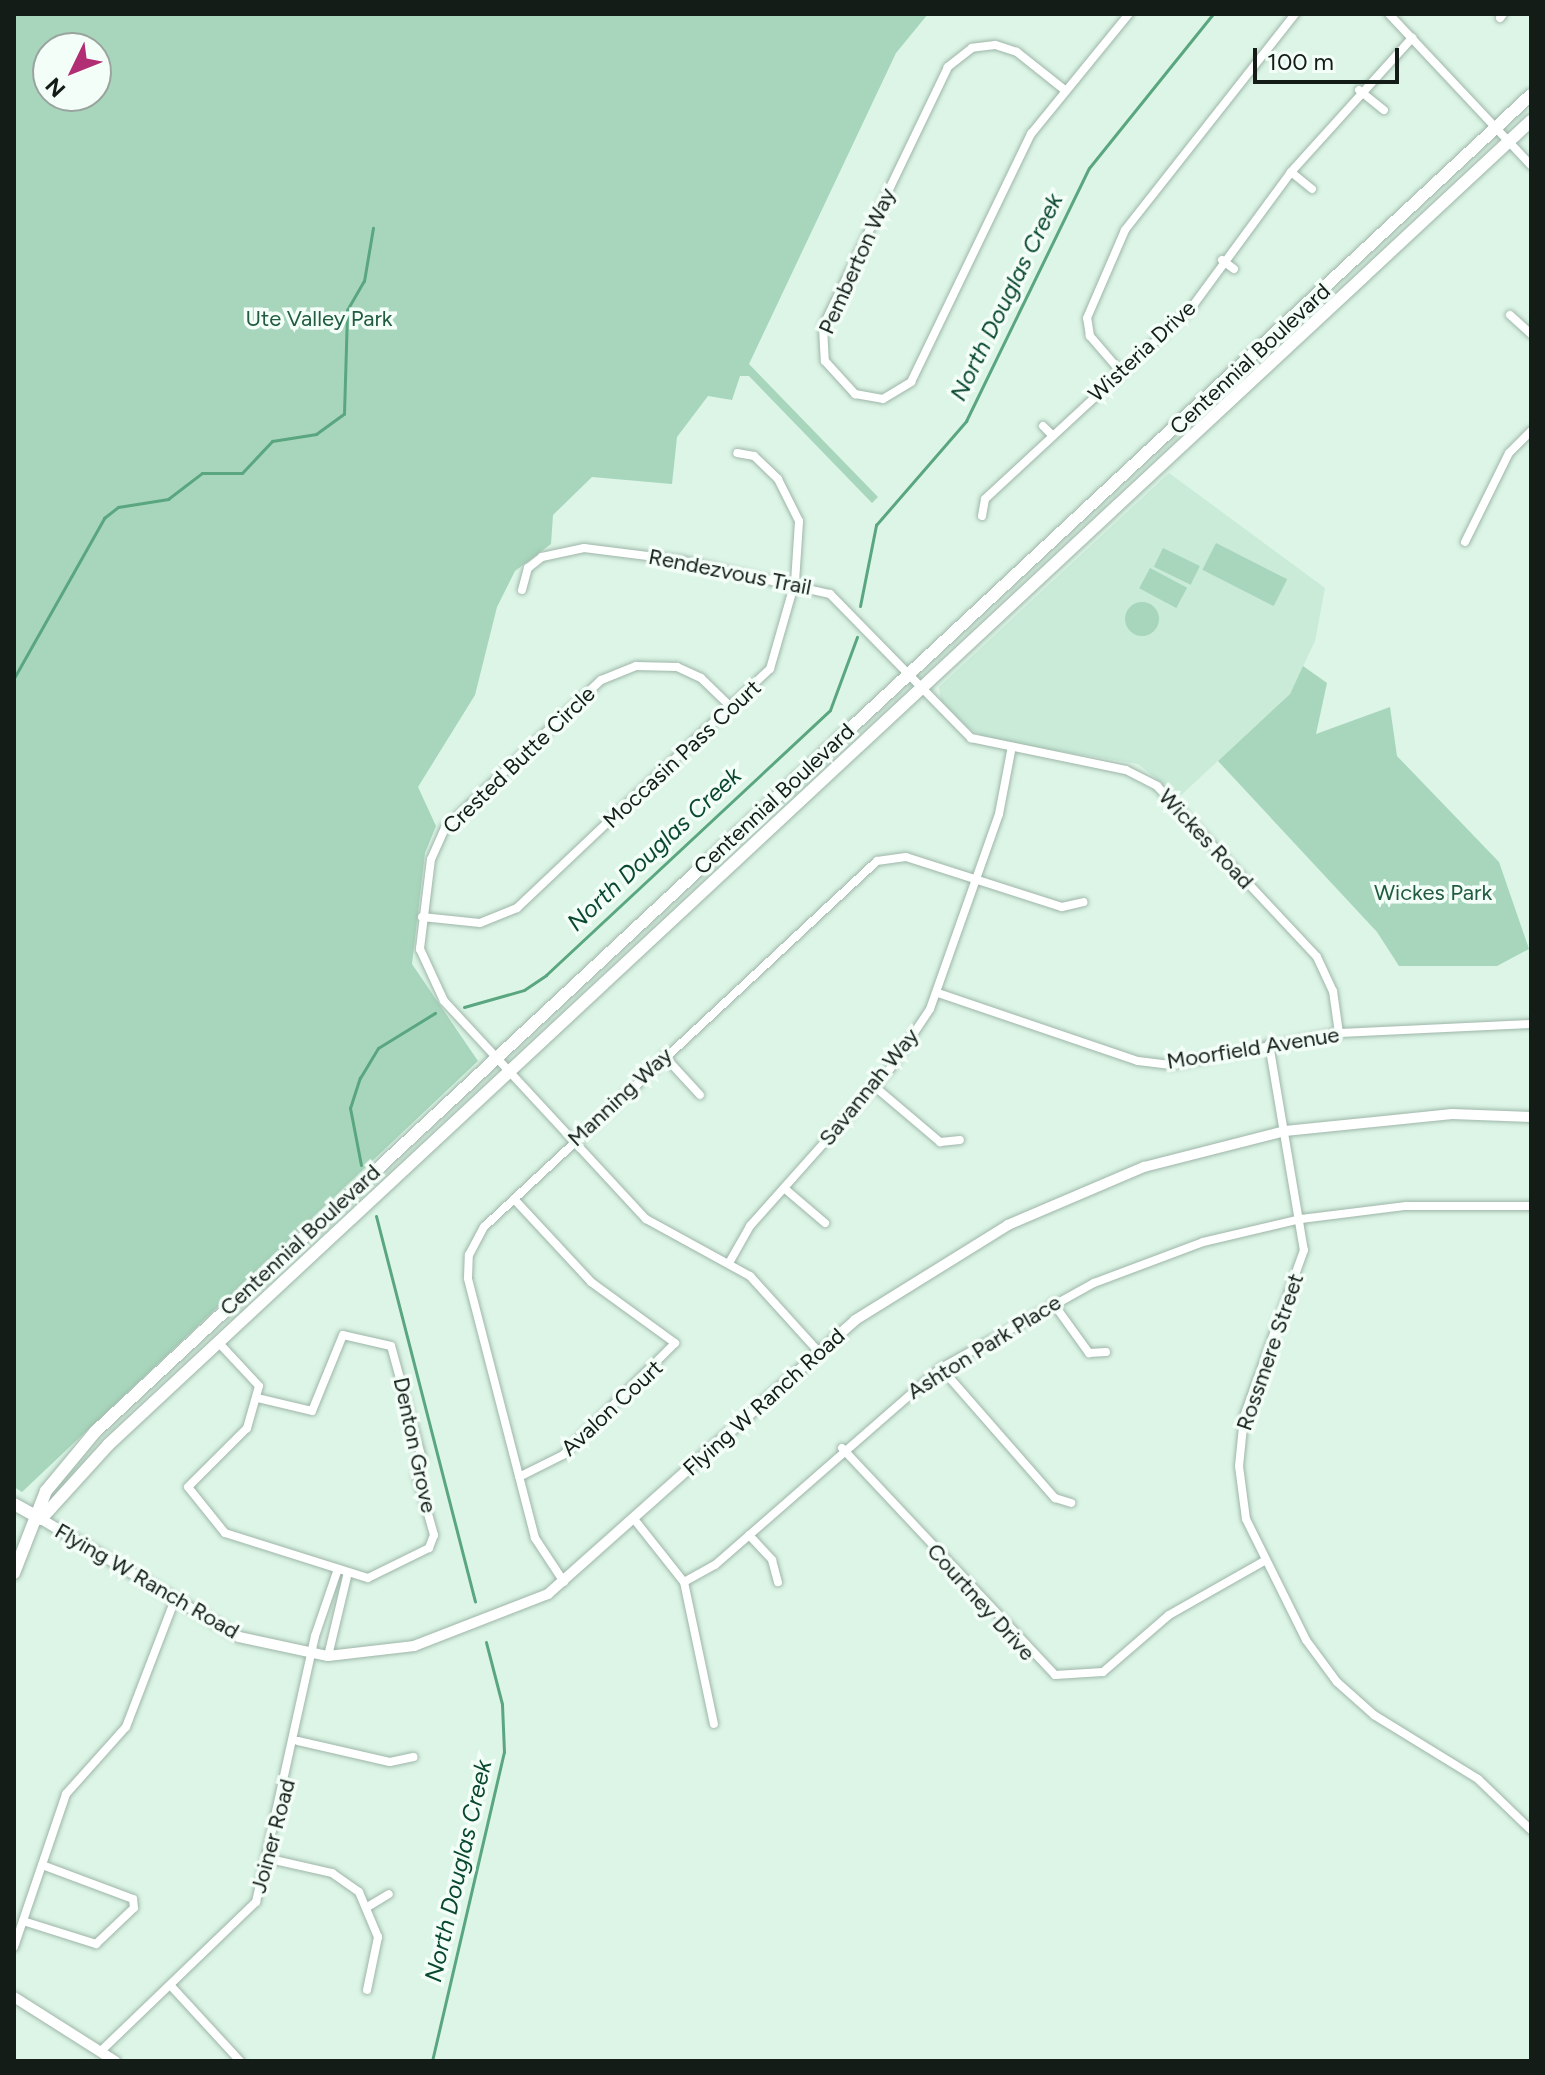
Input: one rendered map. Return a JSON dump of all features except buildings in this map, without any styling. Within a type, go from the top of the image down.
[{"type":"main road","name":"Centennial Boulevard","points":[[14,1573],[41,1519],[46,1491],[95,1432],[1531,95]]},
{"type":"main road","name":"Centennial Boulevard","points":[[41,1519],[218,1342],[1531,121]]},
{"type":"main road","points":[[14,1504],[41,1519]]},
{"type":"street","points":[[886,410],[883,399],[917,372],[1025,144],[1129,14]]},
{"type":"street","points":[[1121,372],[1090,336],[1087,318],[1125,230],[1295,14]]},
{"type":"street","points":[[1389,14],[1531,165]]},
{"type":"street","name":"Wisteria Drive","points":[[982,516],[985,499],[1192,307],[1222,260],[1291,172],[1359,90],[1412,38]]},
{"type":"street","name":"Pemberton Way","points":[[883,399],[846,388],[818,350],[829,314],[942,77],[962,53],[982,41],[1017,52],[1066,91]]},
{"type":"street","points":[[1359,90],[1384,110]]},
{"type":"street","points":[[1291,172],[1312,189]]},
{"type":"street","points":[[1222,260],[1234,269]]},
{"type":"street","points":[[1510,315],[1531,334]]},
{"type":"street","points":[[1043,426],[1053,436]]},
{"type":"street","points":[[1465,542],[1509,453],[1531,431]]},
{"type":"street","name":"Moccasin Pass Court","points":[[422,917],[465,924],[506,916],[732,708],[775,659],[801,551],[795,506],[754,456],[737,453]]},
{"type":"street","name":"Rendezvous Trail","points":[[522,590],[531,564],[569,548],[795,582],[830,594],[919,690]]},
{"type":"street","name":"Crested Butte Circle","points":[[732,708],[701,678],[677,667],[636,666],[601,680],[445,828],[431,859],[420,949],[428,976],[495,1058],[652,1224],[729,1263],[758,1283],[818,1351]]},
{"type":"street","name":"Wickes Road","points":[[919,690],[962,733],[1011,751],[1115,767],[1157,786],[1317,957],[1333,991],[1339,1033]]},
{"type":"street","name":"Savannah Way","points":[[729,1263],[784,1188],[874,1086],[938,993],[978,879],[1011,751]]},
{"type":"street","name":"Manning Way","points":[[564,1582],[538,1547],[519,1477],[468,1267],[477,1236],[572,1140],[868,866],[906,857],[1062,907],[1083,902]]},
{"type":"street","name":"Moorfield Avenue","points":[[938,993],[1149,1063],[1187,1063],[1269,1044],[1339,1033],[1531,1024]]},
{"type":"street","name":"Rossmere Street","points":[[1269,1044],[1301,1219],[1302,1261],[1240,1439],[1243,1506],[1264,1561],[1337,1682],[1374,1715],[1478,1779],[1531,1830]]},
{"type":"street","points":[[664,1056],[700,1095]]},
{"type":"street","points":[[874,1086],[940,1142],[960,1140]]},
{"type":"street","name":"Flying W Ranch Road","points":[[41,1519],[174,1602],[239,1637],[312,1656],[389,1652],[512,1612],[564,1582],[818,1351],[942,1262],[1022,1218],[1144,1167],[1285,1131],[1452,1114],[1531,1117]]},
{"type":"street","points":[[784,1188],[825,1223]]},
{"type":"street","name":"Avalon Court","points":[[514,1199],[591,1282],[675,1343],[563,1455],[519,1477]]},
{"type":"street","name":"Ashton Park Place","points":[[684,1582],[749,1535],[842,1448],[941,1368],[1053,1303],[1173,1252],[1301,1219],[1406,1206],[1531,1206]]},
{"type":"street","points":[[1053,1303],[1089,1353],[1106,1352]]},
{"type":"street","name":"Denton Grove","points":[[257,1398],[312,1411],[343,1335],[394,1351],[422,1459],[417,1475],[433,1543],[375,1578],[343,1571]]},
{"type":"street","points":[[218,1342],[256,1380],[257,1398],[247,1428],[191,1481],[189,1494],[225,1533],[343,1571]]},
{"type":"street","points":[[941,1368],[1055,1498],[1071,1503]]},
{"type":"street","name":"Courtney Drive","points":[[842,1448],[1055,1675],[1103,1672],[1169,1615],[1264,1561]]},
{"type":"street","points":[[634,1519],[684,1582],[714,1724]]},
{"type":"street","points":[[749,1535],[772,1560],[778,1582]]},
{"type":"street","points":[[312,1656],[343,1571]]},
{"type":"street","points":[[328,1656],[343,1571]]},
{"type":"street","points":[[14,1947],[66,1794],[126,1727],[174,1602]]},
{"type":"street","name":"Joiner Road","points":[[102,2050],[245,1917],[270,1859],[298,1741],[312,1656]]},
{"type":"street","points":[[298,1741],[390,1762],[413,1757]]},
{"type":"street","points":[[270,1859],[332,1873],[369,1906],[378,1953],[367,1990]]},
{"type":"street","points":[[23,1921],[96,1944],[134,1908],[133,1899],[42,1865]]},
{"type":"street","points":[[369,1906],[389,1894]]},
{"type":"street","points":[[171,1986],[240,2061]]},
{"type":"street","points":[[14,1997],[115,2061]]},
{"type":"shaded area","points":[[1169,473],[1325,588],[1315,641],[1290,694],[1179,797],[1138,764],[988,739],[967,727],[941,701],[939,687]]},
{"type":"green space","name":"Ute Valley Park","points":[[14,14],[928,14],[896,53],[749,364],[878,497],[872,503],[749,376],[740,376],[732,400],[708,396],[677,437],[672,484],[592,477],[553,515],[551,544],[515,571],[497,607],[475,695],[418,787],[436,826],[425,853],[412,964],[478,1061],[22,1492],[14,1487]]},
{"type":"green space","points":[[1216,543],[1287,579],[1274,606],[1202,570]]},
{"type":"green space","points":[[1163,548],[1200,566],[1191,585],[1154,567]]},
{"type":"green space","points":[[1150,568],[1187,588],[1176,608],[1139,588]]},
{"type":"green space","points":[[1142,602],[1154,607],[1159,619],[1154,631],[1142,636],[1130,631],[1125,619],[1130,607]]},
{"type":"green space","name":"Wickes Park","points":[[1303,666],[1327,683],[1316,734],[1390,707],[1397,756],[1499,862],[1529,949],[1497,966],[1399,966],[1377,932],[1218,761],[1290,694]]},
{"type":"waterway","name":"North Douglas Creek","points":[[860,606],[876,525],[966,421],[1089,168],[1213,14]]},
{"type":"waterway","points":[[14,678],[104,518],[118,507],[168,499],[202,473],[242,473],[272,441],[316,434],[344,414],[347,310],[364,281],[373,228]]},
{"type":"waterway","name":"North Douglas Creek","points":[[464,1007],[524,990],[546,975],[830,710],[857,637]]},
{"type":"waterway","name":"North Douglas Creek","points":[[361,1165],[350,1108],[360,1078],[378,1048],[435,1013]]},
{"type":"waterway","name":"North Douglas Creek","points":[[376,1216],[475,1602]]},
{"type":"waterway","name":"North Douglas Creek","points":[[432,2061],[504,1752],[502,1704],[486,1642]]}]
